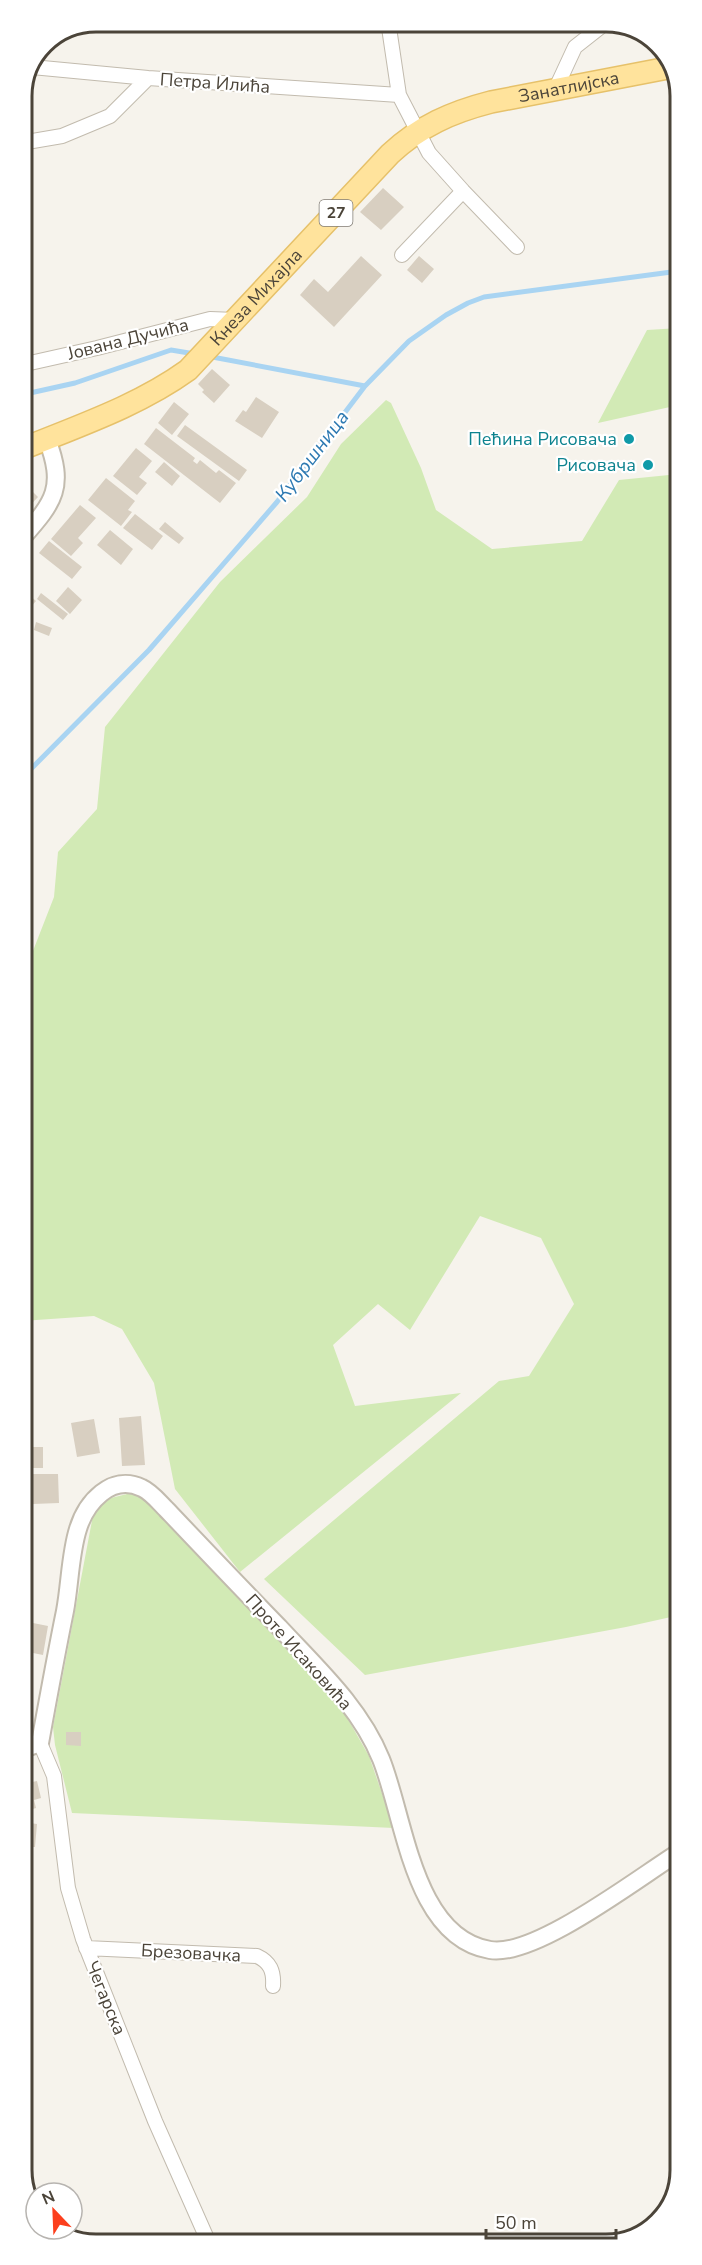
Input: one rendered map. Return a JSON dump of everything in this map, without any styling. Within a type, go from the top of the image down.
[{"type":"main road","name":"Занатлијска","points":[[464,109],[556,88],[665,68]]},
{"type":"main road","name":"Кнеза Михајла","points":[[32,444],[151,394],[189,370],[390,154],[430,123],[464,109]]},
{"type":"street","points":[[390,32],[399,95],[429,153],[517,247]]},
{"type":"street","points":[[556,88],[575,47],[594,32]]},
{"type":"street","name":"Петра Илића","points":[[38,68],[148,78],[399,95]]},
{"type":"street","points":[[32,141],[62,136],[110,116],[148,78]]},
{"type":"street","points":[[402,255],[463,191]]},
{"type":"street","name":"Јована Дучића","points":[[32,362],[97,348],[210,319],[229,328]]},
{"type":"street","points":[[32,526],[46,510],[53,496],[56,467],[46,439]]},
{"type":"street","name":"Проте Исаковића","points":[[40,1743],[78,1530],[91,1502],[105,1489],[119,1484],[139,1486],[166,1509],[329,1679],[368,1731],[382,1760],[415,1872],[435,1912],[453,1933],[476,1947],[493,1951],[513,1950],[540,1940],[670,1858]]},
{"type":"street","points":[[32,1746],[40,1743]]},
{"type":"street","name":"Чегарска","points":[[40,1743],[54,1776],[68,1888],[86,1948],[155,2121],[205,2233]]},
{"type":"street","name":"Брезовачка","points":[[86,1948],[257,1956],[267,1960],[274,1974],[273,1986]]},
{"type":"green space","points":[[670,329],[670,407],[598,423],[647,330]]},
{"type":"green space","points":[[386,400],[391,403],[421,468],[436,510],[492,549],[582,541],[619,480],[670,475],[670,1617],[365,1675],[264,1579],[499,1381],[529,1376],[574,1304],[541,1238],[480,1216],[410,1330],[378,1304],[333,1345],[355,1406],[461,1393],[240,1572],[175,1489],[154,1383],[122,1329],[94,1316],[32,1320],[32,953],[54,897],[58,852],[97,809],[105,727],[220,582],[307,497],[341,444]]},
{"type":"green space","points":[[131,1493],[152,1504],[333,1693],[369,1756],[394,1828],[72,1813],[55,1745],[53,1727],[94,1510],[111,1498]]},
{"type":"building","points":[[383,188],[404,207],[381,230],[360,212]]},
{"type":"building","points":[[361,256],[382,275],[334,327],[300,295],[314,279],[328,292]]},
{"type":"building","points":[[419,256],[434,269],[422,283],[407,270]]},
{"type":"building","points":[[212,369],[230,385],[214,403],[202,392],[204,390],[198,384]]},
{"type":"building","points":[[256,397],[279,412],[262,438],[235,421],[243,410],[246,412]]},
{"type":"building","points":[[174,402],[189,414],[172,435],[158,423]]},
{"type":"building","points":[[185,425],[247,470],[239,481],[177,436]]},
{"type":"building","points":[[156,428],[195,458],[193,461],[197,464],[200,460],[216,473],[219,470],[236,483],[220,503],[144,444]]},
{"type":"building","points":[[136,448],[152,461],[139,477],[147,483],[137,495],[113,476]]},
{"type":"building","points":[[164,462],[180,476],[172,486],[155,472]]},
{"type":"building","points":[[106,478],[135,501],[128,510],[132,512],[121,526],[88,500]]},
{"type":"building","points":[[32,491],[38,497],[32,503]]},
{"type":"building","points":[[80,505],[96,518],[78,538],[83,543],[71,556],[51,539]]},
{"type":"building","points":[[135,514],[163,536],[152,550],[123,528]]},
{"type":"building","points":[[165,522],[184,538],[179,544],[159,529]]},
{"type":"building","points":[[110,530],[133,549],[121,565],[97,545]]},
{"type":"building","points":[[49,541],[82,567],[72,579],[39,553]]},
{"type":"building","points":[[68,587],[82,600],[70,614],[56,601]]},
{"type":"building","points":[[41,593],[68,614],[63,620],[37,599]]},
{"type":"building","points":[[36,622],[52,628],[49,636],[34,630]]},
{"type":"building","points":[[141,1416],[145,1465],[122,1466],[119,1418]]},
{"type":"building","points":[[94,1419],[100,1453],[77,1457],[71,1423]]},
{"type":"building","points":[[32,1447],[43,1447],[43,1468],[32,1468]]},
{"type":"building","points":[[33,1474],[58,1474],[59,1503],[33,1504]]},
{"type":"building","points":[[32,1623],[48,1626],[43,1655],[32,1653]]},
{"type":"building","points":[[66,1732],[81,1732],[81,1746],[66,1745]]},
{"type":"building","points":[[37,1781],[41,1798],[34,1800],[36,1808],[32,1809],[32,1782]]},
{"type":"building","points":[[32,1823],[37,1824],[35,1847],[32,1847]]},
{"type":"waterway","name":"Кубршница","points":[[32,768],[149,650],[277,502],[365,386],[409,341],[446,315],[484,297],[670,272]]},
{"type":"waterway","points":[[32,393],[75,383],[171,350],[195,354]]},
{"type":"waterway","points":[[207,356],[365,386]]},
{"type":"place","name":"Пећина Рисовача","points":[[629,439]]},
{"type":"place","name":"Рисовача","points":[[648,465]]}]
